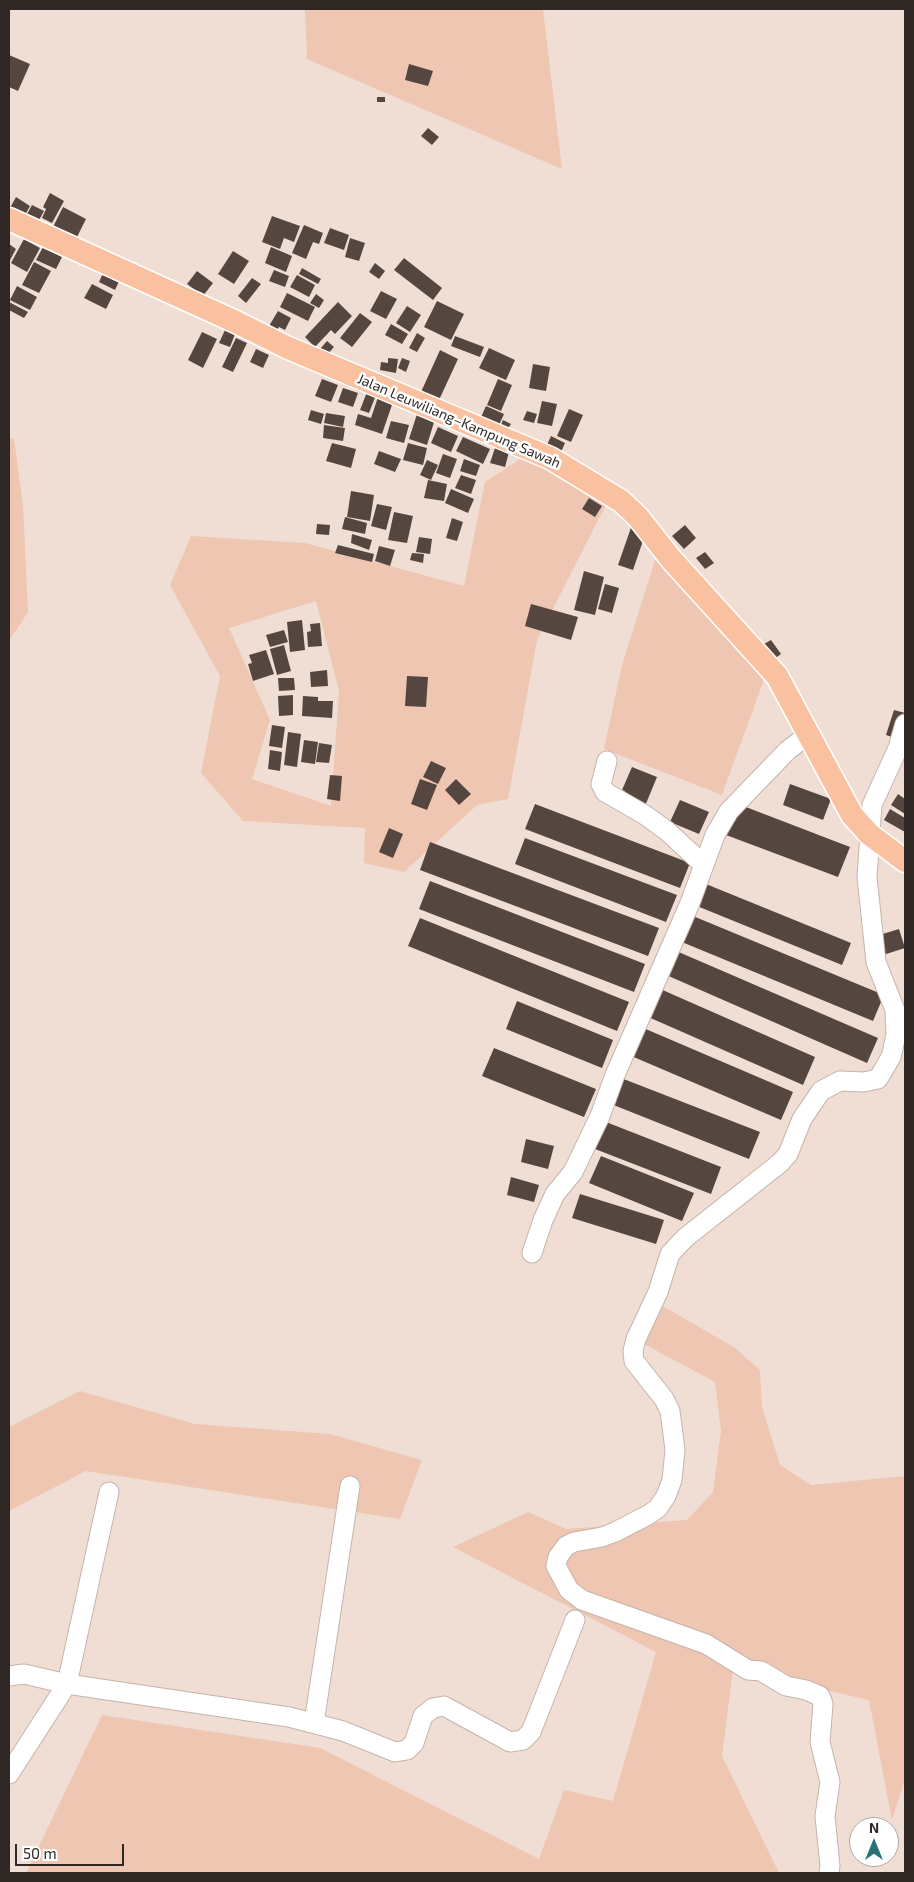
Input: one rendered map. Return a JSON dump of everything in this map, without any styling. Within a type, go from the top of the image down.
[{"type":"main road","name":"Jalan Leuwiliang–Kampung Sawah","points":[[9,218],[286,347],[550,458],[598,485],[621,501],[776,676],[852,815],[869,834],[905,860]]},
{"type":"street","points":[[829,1873],[825,1816],[830,1782],[820,1742],[823,1704],[820,1696],[806,1690],[786,1686],[761,1671],[748,1670],[706,1644],[582,1600],[569,1590],[556,1566],[558,1557],[566,1546],[574,1542],[602,1537],[648,1515],[658,1508],[666,1496],[672,1480],[675,1450],[670,1411],[664,1399],[634,1361],[636,1339],[658,1292],[670,1254],[685,1238],[780,1164],[788,1154],[802,1118],[821,1091],[840,1081],[864,1082],[878,1079],[891,1058],[896,1035],[894,1010],[876,962],[867,878],[872,805],[898,748],[905,724]]},
{"type":"street","points":[[532,1253],[543,1220],[555,1194],[573,1172],[600,1116],[615,1075],[690,903],[715,835],[729,811],[788,750],[808,735]]},
{"type":"street","points":[[607,761],[600,784],[605,792],[660,826],[704,865]]},
{"type":"street","points":[[314,1723],[350,1486]]},
{"type":"street","points":[[9,1774],[67,1684],[109,1492]]},
{"type":"street","points":[[9,1676],[24,1674],[67,1684],[288,1717],[343,1731],[395,1752],[407,1750],[414,1743],[423,1716],[433,1708],[444,1706],[510,1742],[523,1740],[531,1732],[575,1620]]},
{"type":"shaded area","points":[[305,9],[543,9],[562,169],[307,59]]},
{"type":"shaded area","points":[[9,438],[14,439],[23,506],[28,612],[9,641]]},
{"type":"shaded area","points":[[534,450],[613,491],[537,640],[508,799],[477,805],[404,872],[364,863],[365,828],[243,821],[201,773],[220,676],[170,585],[191,536],[305,543],[464,586],[485,482]],"holes":[[[316,601],[339,691],[331,806],[252,779],[270,720],[229,628]]]},
{"type":"shaded area","points":[[662,538],[769,666],[722,795],[604,749],[622,665]]},
{"type":"shaded area","points":[[649,1298],[735,1348],[760,1370],[762,1407],[780,1465],[811,1485],[905,1476],[905,1779],[893,1817],[869,1700],[733,1669],[722,1756],[779,1873],[26,1873],[102,1715],[320,1748],[539,1859],[564,1790],[613,1801],[656,1652],[453,1547],[528,1512],[566,1529],[687,1520],[713,1492],[721,1431],[715,1382],[629,1336]]},
{"type":"shaded area","points":[[80,1391],[195,1424],[330,1434],[422,1460],[400,1519],[86,1471],[9,1511],[9,1427]]},
{"type":"building","points":[[9,55],[30,64],[18,91],[9,87]]},
{"type":"building","points":[[409,64],[433,71],[428,86],[405,80]]},
{"type":"building","points":[[377,97],[385,97],[385,102],[377,102]]},
{"type":"building","points":[[428,128],[439,137],[432,145],[421,136]]},
{"type":"building","points":[[50,193],[64,201],[52,223],[42,218],[46,209],[43,207]]},
{"type":"building","points":[[16,197],[30,206],[24,217],[10,208]]},
{"type":"building","points":[[32,205],[44,211],[38,222],[26,216]]},
{"type":"building","points":[[63,207],[86,219],[76,239],[53,227]]},
{"type":"building","points":[[272,216],[300,226],[294,242],[284,238],[280,249],[262,242]]},
{"type":"building","points":[[304,225],[323,233],[319,244],[313,242],[306,259],[292,253]]},
{"type":"building","points":[[330,228],[349,235],[344,250],[324,243]]},
{"type":"building","points":[[350,238],[365,243],[359,261],[345,257]]},
{"type":"building","points":[[24,239],[40,248],[27,272],[11,263]]},
{"type":"building","points":[[9,244],[16,249],[9,262]]},
{"type":"building","points":[[43,247],[62,257],[56,269],[36,260]]},
{"type":"building","points":[[271,247],[292,256],[286,272],[265,263]]},
{"type":"building","points":[[233,251],[249,261],[234,284],[218,274]]},
{"type":"building","points":[[404,258],[442,288],[433,300],[394,270]]},
{"type":"building","points":[[34,262],[51,271],[39,293],[22,285]]},
{"type":"building","points":[[375,263],[385,271],[379,279],[369,272]]},
{"type":"building","points":[[302,268],[321,279],[318,284],[299,274]]},
{"type":"building","points":[[105,269],[121,277],[115,290],[99,282]]},
{"type":"building","points":[[274,270],[289,276],[285,287],[269,281]]},
{"type":"building","points":[[197,271],[213,283],[203,296],[187,284]]},
{"type":"building","points":[[297,275],[315,285],[309,297],[290,287]]},
{"type":"building","points":[[252,278],[261,284],[246,303],[238,296]]},
{"type":"building","points":[[92,284],[113,295],[106,309],[84,298]]},
{"type":"building","points":[[17,286],[37,297],[30,310],[10,300]]},
{"type":"building","points":[[381,291],[397,299],[386,319],[370,311]]},
{"type":"building","points":[[287,293],[315,307],[308,321],[280,307]]},
{"type":"building","points":[[316,294],[324,300],[319,308],[310,303]]},
{"type":"building","points":[[437,301],[464,314],[451,340],[424,327]]},
{"type":"building","points":[[9,302],[28,312],[24,318],[9,310]]},
{"type":"building","points":[[338,302],[352,316],[335,334],[331,330],[315,347],[305,337]]},
{"type":"building","points":[[407,306],[421,315],[410,332],[396,323]]},
{"type":"building","points":[[278,311],[291,318],[285,330],[279,327],[277,330],[269,326]]},
{"type":"building","points":[[360,313],[372,322],[352,347],[340,338]]},
{"type":"building","points":[[391,324],[408,334],[402,344],[385,335]]},
{"type":"building","points":[[225,330],[235,334],[230,347],[219,343]]},
{"type":"building","points":[[202,332],[217,339],[203,368],[188,360]]},
{"type":"building","points":[[417,333],[425,338],[417,352],[409,348]]},
{"type":"building","points":[[455,336],[484,347],[480,357],[451,346]]},
{"type":"building","points":[[236,338],[247,343],[233,372],[222,367]]},
{"type":"building","points":[[327,341],[334,347],[327,355],[320,349]]},
{"type":"building","points":[[489,348],[515,360],[506,380],[479,368]]},
{"type":"building","points":[[256,349],[269,355],[263,368],[250,362]]},
{"type":"building","points":[[440,350],[458,359],[439,400],[421,392]]},
{"type":"building","points":[[388,358],[398,359],[396,373],[380,370],[381,362],[388,363]]},
{"type":"building","points":[[402,358],[410,361],[406,372],[398,368]]},
{"type":"building","points":[[533,364],[550,367],[546,391],[529,388]]},
{"type":"building","points":[[322,379],[338,385],[331,402],[315,396]]},
{"type":"building","points":[[498,379],[512,385],[501,411],[487,405]]},
{"type":"building","points":[[343,388],[358,393],[353,407],[338,402]]},
{"type":"building","points":[[367,392],[376,395],[369,413],[360,410]]},
{"type":"building","points":[[379,394],[394,399],[382,434],[355,425],[358,414],[371,418]]},
{"type":"building","points":[[542,401],[557,404],[552,426],[537,423]]},
{"type":"building","points":[[486,406],[504,414],[499,425],[481,417]]},
{"type":"building","points":[[569,409],[583,415],[571,442],[557,436]]},
{"type":"building","points":[[311,410],[324,414],[321,424],[308,420]]},
{"type":"building","points":[[527,411],[537,414],[534,423],[523,420]]},
{"type":"building","points":[[326,413],[345,416],[343,427],[324,423]]},
{"type":"building","points":[[417,414],[435,419],[427,445],[409,439]]},
{"type":"building","points":[[503,420],[511,424],[507,430],[500,427]]},
{"type":"building","points":[[391,421],[409,425],[404,443],[386,438]]},
{"type":"building","points":[[324,425],[345,428],[343,441],[323,438]]},
{"type":"building","points":[[438,427],[458,436],[451,452],[431,443]]},
{"type":"building","points":[[551,436],[565,443],[561,452],[547,445]]},
{"type":"building","points":[[463,437],[490,449],[483,464],[456,451]]},
{"type":"building","points":[[332,443],[356,449],[351,468],[326,461]]},
{"type":"building","points":[[408,443],[427,448],[423,465],[403,460]]},
{"type":"building","points":[[495,448],[509,452],[505,467],[490,463]]},
{"type":"building","points":[[379,451],[401,459],[395,472],[374,464]]},
{"type":"building","points":[[443,454],[457,459],[450,478],[436,473]]},
{"type":"building","points":[[464,459],[480,465],[476,476],[460,471]]},
{"type":"building","points":[[427,460],[438,465],[431,480],[420,475]]},
{"type":"building","points":[[461,475],[476,480],[471,494],[455,488]]},
{"type":"building","points":[[428,480],[447,484],[444,501],[424,498]]},
{"type":"building","points":[[451,489],[474,499],[468,513],[445,503]]},
{"type":"building","points":[[351,491],[374,495],[370,521],[347,517]]},
{"type":"building","points":[[589,498],[602,506],[595,517],[582,509]]},
{"type":"building","points":[[377,504],[392,507],[386,530],[371,526]]},
{"type":"building","points":[[394,512],[413,516],[407,543],[388,540]]},
{"type":"building","points":[[345,517],[367,523],[365,534],[342,529]]},
{"type":"building","points":[[452,518],[463,522],[457,541],[446,538]]},
{"type":"building","points":[[634,519],[646,532],[633,570],[618,565]]},
{"type":"building","points":[[317,524],[330,525],[329,535],[316,534]]},
{"type":"building","points":[[685,525],[696,538],[684,549],[672,536]]},
{"type":"building","points":[[352,534],[372,540],[369,550],[351,543]]},
{"type":"building","points":[[419,537],[432,539],[430,554],[416,552]]},
{"type":"building","points":[[338,545],[374,554],[372,562],[335,553]]},
{"type":"building","points":[[379,546],[395,550],[390,566],[375,561]]},
{"type":"building","points":[[705,552],[714,563],[705,569],[696,558]]},
{"type":"building","points":[[412,553],[424,554],[423,563],[410,560]]},
{"type":"building","points":[[584,571],[604,577],[595,615],[574,610]]},
{"type":"building","points":[[605,584],[619,588],[612,613],[598,609]]},
{"type":"building","points":[[531,604],[578,617],[571,640],[525,626]]},
{"type":"building","points":[[302,620],[305,650],[290,652],[287,622]]},
{"type":"building","points":[[320,623],[322,646],[308,647],[307,632],[311,631],[310,624]]},
{"type":"building","points":[[284,630],[288,642],[270,647],[266,635]]},
{"type":"building","points":[[771,640],[781,654],[774,659],[764,644]]},
{"type":"building","points":[[284,645],[291,671],[277,675],[270,649]]},
{"type":"building","points":[[266,650],[274,674],[253,681],[248,664],[252,663],[249,655]]},
{"type":"building","points":[[327,670],[328,686],[311,687],[310,672]]},
{"type":"building","points":[[407,676],[428,677],[426,707],[405,706]]},
{"type":"building","points":[[278,678],[294,678],[295,690],[279,691]]},
{"type":"building","points":[[293,695],[293,715],[279,716],[278,696]]},
{"type":"building","points":[[303,696],[318,697],[318,701],[333,701],[332,718],[302,716]]},
{"type":"building","points":[[894,710],[905,713],[898,739],[886,735]]},
{"type":"building","points":[[272,725],[285,727],[282,748],[269,746]]},
{"type":"building","points":[[288,732],[301,734],[297,767],[284,765]]},
{"type":"building","points":[[304,740],[318,742],[315,764],[301,762]]},
{"type":"building","points":[[319,743],[332,745],[329,763],[316,762]]},
{"type":"building","points":[[270,750],[282,752],[280,771],[268,769]]},
{"type":"building","points":[[431,761],[446,768],[438,784],[423,777]]},
{"type":"building","points":[[632,767],[657,777],[645,806],[622,797],[625,791],[622,790]]},
{"type":"building","points":[[330,775],[342,776],[340,801],[327,799]]},
{"type":"building","points":[[420,779],[437,785],[427,810],[411,804]]},
{"type":"building","points":[[456,779],[471,794],[459,805],[445,790]]},
{"type":"building","points":[[790,784],[831,799],[823,820],[783,805]]},
{"type":"building","points":[[898,794],[905,799],[905,814],[891,805]]},
{"type":"building","points":[[680,800],[709,812],[699,834],[670,822]]},
{"type":"building","points":[[535,804],[690,863],[680,888],[525,829]]},
{"type":"building","points":[[738,804],[850,847],[838,877],[726,835]]},
{"type":"building","points":[[890,809],[905,818],[905,832],[884,820]]},
{"type":"building","points":[[389,828],[403,834],[393,858],[379,852]]},
{"type":"building","points":[[525,838],[677,895],[666,922],[515,864]]},
{"type":"building","points":[[430,842],[659,928],[648,956],[420,870]]},
{"type":"building","points":[[430,881],[645,964],[634,992],[419,909]]},
{"type":"building","points":[[701,882],[851,943],[842,965],[692,904]]},
{"type":"building","points":[[688,914],[884,995],[873,1021],[677,940]]},
{"type":"building","points":[[420,918],[629,1002],[617,1031],[408,946]]},
{"type":"building","points":[[899,929],[905,948],[883,955],[876,936]]},
{"type":"building","points":[[674,950],[878,1038],[867,1063],[664,974]]},
{"type":"building","points":[[658,988],[815,1057],[803,1085],[646,1016]]},
{"type":"building","points":[[517,1001],[613,1040],[602,1068],[506,1029]]},
{"type":"building","points":[[641,1027],[793,1092],[781,1120],[629,1055]]},
{"type":"building","points":[[494,1048],[596,1089],[584,1117],[482,1076]]},
{"type":"building","points":[[621,1078],[760,1132],[749,1159],[611,1104]]},
{"type":"building","points":[[606,1122],[721,1167],[711,1194],[595,1149]]},
{"type":"building","points":[[526,1139],[554,1146],[548,1169],[521,1162]]},
{"type":"building","points":[[601,1156],[694,1193],[682,1221],[589,1183]]},
{"type":"building","points":[[511,1177],[539,1185],[534,1202],[507,1195]]},
{"type":"building","points":[[580,1194],[664,1220],[656,1244],[572,1218]]}]
